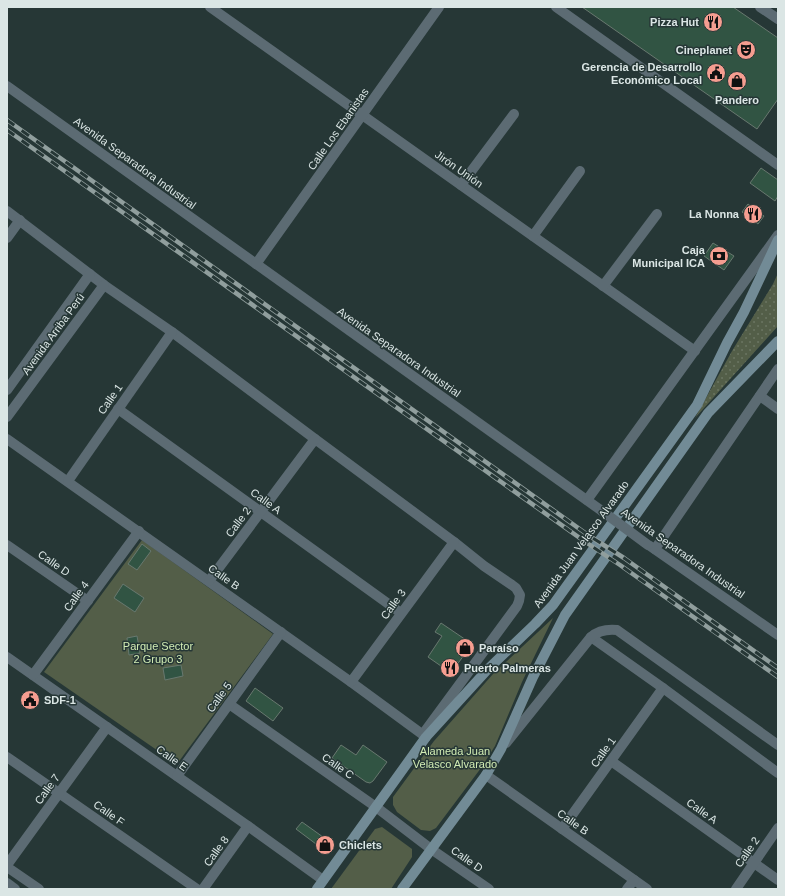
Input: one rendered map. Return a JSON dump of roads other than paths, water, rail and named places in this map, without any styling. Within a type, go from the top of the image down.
[{"type":"main road","name":"Avenida Juan Velasco Alvarado","points":[[317,889],[376,807],[424,735],[553,605],[697,405],[744,312],[778,240]]},
{"type":"main road","points":[[402,889],[486,775],[501,749],[533,677],[565,615],[708,413],[778,341]]},
{"type":"street","name":"Jirón Unión","points":[[210,7],[694,351]]},
{"type":"street","name":"Calle Los Ebanistas","points":[[256,264],[439,7]]},
{"type":"street","points":[[556,7],[778,165]]},
{"type":"street","points":[[760,7],[778,19]]},
{"type":"street","name":"Avenida Separadora Industrial","points":[[7,86],[652,547],[778,635]]},
{"type":"street","points":[[461,185],[514,114]]},
{"type":"street","points":[[533,236],[580,171]]},
{"type":"street","points":[[7,211],[104,285],[172,332],[454,542]]},
{"type":"street","points":[[603,286],[657,214]]},
{"type":"street","points":[[7,238],[20,220]]},
{"type":"street","name":"Avenida Juan Velasco Alvarado","points":[[587,500],[778,235]]},
{"type":"street","name":"Avenida Arriba Perú","points":[[7,390],[90,274]]},
{"type":"street","name":"Avenida Arriba Perú","points":[[7,417],[104,285]]},
{"type":"street","name":"Calle 1","points":[[68,481],[172,332]]},
{"type":"street","points":[[652,547],[778,369]]},
{"type":"street","points":[[760,396],[778,409]]},
{"type":"street","name":"Calle A","points":[[118,409],[401,614]]},
{"type":"street","name":"Calle B","points":[[7,439],[281,632],[424,735]]},
{"type":"street","name":"Calle 2","points":[[209,581],[315,439]]},
{"type":"street","name":"Calle 4","points":[[33,675],[138,531]]},
{"type":"street","name":"Avenida Juan Velasco Alvarado","points":[[424,735],[517,606],[520,595],[516,588],[484,566],[454,542]]},
{"type":"street","name":"Calle 3","points":[[351,682],[454,542]]},
{"type":"street","name":"Calle D","points":[[7,545],[88,601]]},
{"type":"street","points":[[501,749],[591,637],[597,633],[610,629],[617,630],[778,745]]},
{"type":"street","name":"Calle 5","points":[[177,776],[281,632]]},
{"type":"street","points":[[591,637],[778,773]]},
{"type":"street","name":"Calle E","points":[[7,656],[323,880]]},
{"type":"street","name":"Calle 1","points":[[562,829],[663,688]]},
{"type":"street","name":"Calle C","points":[[229,704],[376,807],[431,849]]},
{"type":"street","name":"Calle 7","points":[[7,866],[107,727]]},
{"type":"street","name":"Calle F","points":[[7,757],[197,889]]},
{"type":"street","name":"Calle A","points":[[611,761],[778,880]]},
{"type":"street","name":"Calle B","points":[[486,775],[647,889]]},
{"type":"street","name":"Calle 8","points":[[203,889],[248,826]]},
{"type":"street","name":"Calle 2","points":[[736,889],[778,828]]},
{"type":"street","name":"Calle D","points":[[431,849],[489,889]]},
{"type":"street","points":[[7,866],[39,889]]},
{"type":"street","points":[[628,889],[634,880]]},
{"type":"street","points":[[7,883],[15,889]]},
{"type":"railway","points":[[7,120],[588,535],[624,558],[778,668]]},
{"type":"railway","points":[[7,130],[584,541],[778,677]]},
{"type":"place","name":"Pizza Hut","points":[[713,22]]},
{"type":"place","name":"Cineplanet","points":[[746,50]]},
{"type":"place","name":"Gerencia de Desarrollo Económico Local","points":[[716,73]]},
{"type":"place","name":"Pandero","points":[[737,81]]},
{"type":"place","name":"La Nonna","points":[[753,214]]},
{"type":"place","name":"Caja Municipal ICA","points":[[719,256]]},
{"type":"place","name":"Paraíso","points":[[465,648]]},
{"type":"place","name":"Puerto Palmeras","points":[[450,668]]},
{"type":"place","name":"SDF-1","points":[[30,700]]},
{"type":"place","name":"Chiclets","points":[[325,845]]},
{"type":"park label","name":"Parque Sector 2 Grupo 3","points":[[158,652]]},
{"type":"park label","name":"Alameda Juan Velasco Alvarado","points":[[455,757]]}]
